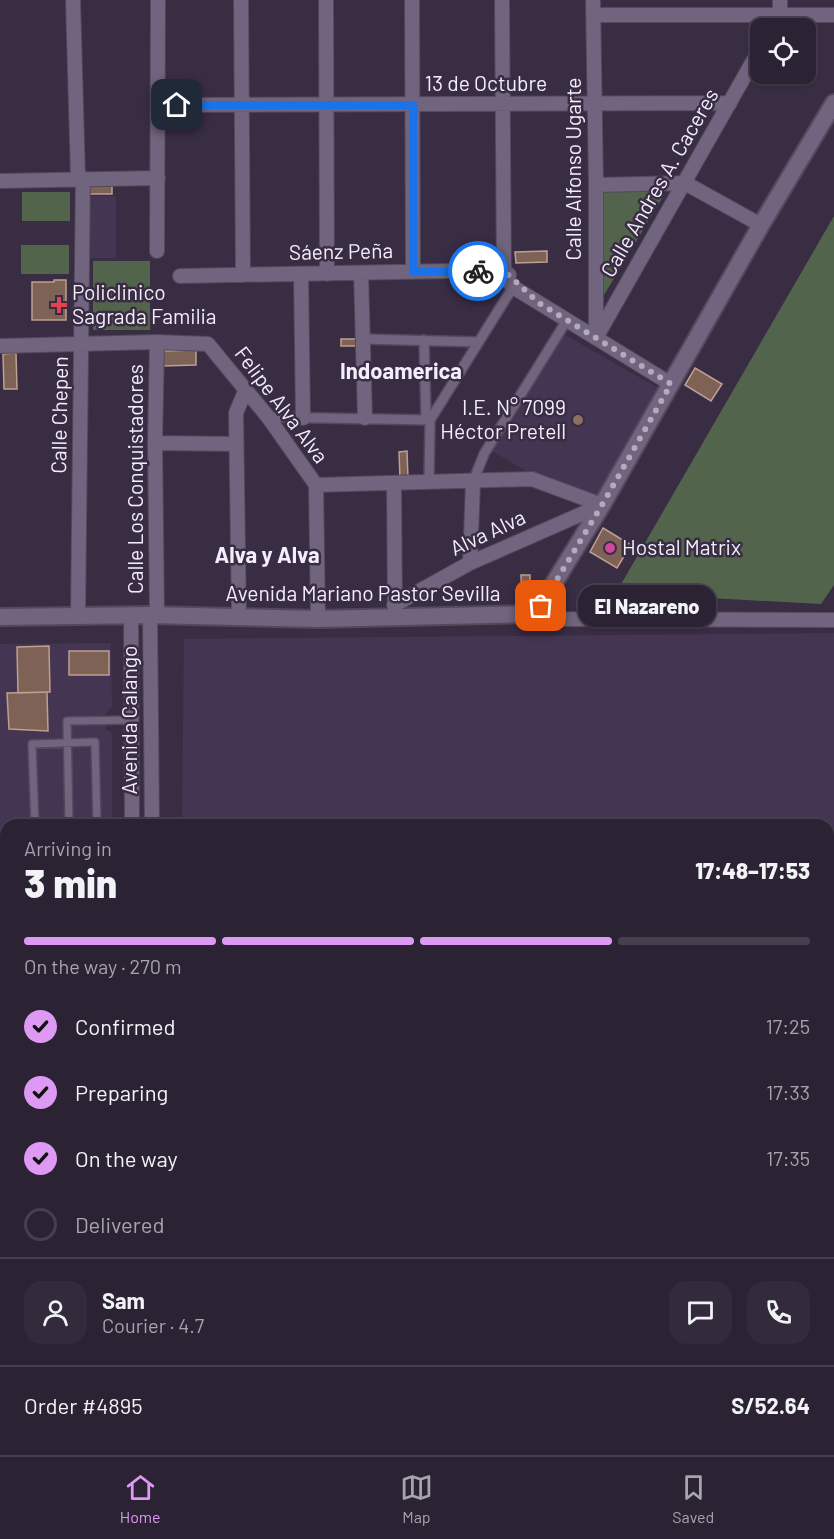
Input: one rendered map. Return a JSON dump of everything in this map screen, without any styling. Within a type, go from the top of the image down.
[{"type":"street","name":"Calle Chepen","points":[[73,0],[80,178],[78,616]]},
{"type":"street","points":[[157,250],[158,0]]},
{"type":"street","points":[[241,0],[243,275]]},
{"type":"street","points":[[326,0],[327,274]]},
{"type":"street","points":[[412,0],[413,272]]},
{"type":"street","points":[[502,0],[503,270],[506,280],[513,287],[671,384]]},
{"type":"street","name":"Calle Alfonso Ugarte","points":[[593,0],[596,338]]},
{"type":"street","points":[[778,18],[780,0]]},
{"type":"street","points":[[594,15],[834,15]]},
{"type":"street","name":"Calle Andres A. Caceres","points":[[596,338],[750,67]]},
{"type":"street","name":"13 de Octubre","points":[[159,105],[730,103]]},
{"type":"street","points":[[535,614],[602,505],[761,225],[834,104]]},
{"type":"street","points":[[0,181],[158,178]]},
{"type":"street","points":[[596,185],[685,183],[761,225]]},
{"type":"street","points":[[503,270],[539,303]]},
{"type":"street","name":"Sáenz Peña","points":[[180,276],[503,270]]},
{"type":"street","points":[[361,273],[365,418]]},
{"type":"street","points":[[301,274],[303,418]]},
{"type":"street","points":[[428,419],[513,287]]},
{"type":"street","points":[[470,563],[473,482],[484,454],[567,320]]},
{"type":"street","points":[[363,339],[478,342]]},
{"type":"street","points":[[424,340],[429,482]]},
{"type":"street","name":"Felipe Alva Alva","points":[[0,346],[157,342],[208,344],[268,417],[315,485]]},
{"type":"street","name":"Calle Los Conquistadores","points":[[154,616],[157,342]]},
{"type":"street","points":[[239,617],[236,413],[246,389]]},
{"type":"street","points":[[268,417],[428,419]]},
{"type":"street","points":[[155,443],[236,444]]},
{"type":"street","points":[[318,619],[315,485],[532,479],[602,505]]},
{"type":"street","points":[[394,483],[395,611]]},
{"type":"street","name":"Alva Alva","points":[[395,611],[470,563],[602,505]]},
{"type":"street","name":"Avenida Mariano Pastor Sevilla","points":[[0,617],[131,615],[318,619],[395,611],[535,614],[551,619],[834,620]]},
{"type":"street","name":"Avenida Calango","points":[[131,615],[132,819]]},
{"type":"street","name":"Avenida Calango","points":[[152,819],[154,616]]},
{"type":"lane","points":[[69,819],[67,721],[132,720]]},
{"type":"lane","points":[[34,819],[32,744],[68,742],[95,742],[97,819]]},
{"type":"shaded area","points":[[86,196],[116,196],[116,258],[86,258]]},
{"type":"shaded area","name":"I.E. N° 7099 Héctor Pretell","points":[[563,334],[662,390],[599,499],[530,473],[492,451]]},
{"type":"shaded area","points":[[834,633],[834,819],[182,819],[184,639]]},
{"type":"shaded area","points":[[111,643],[112,707],[105,714],[106,729],[112,733],[112,819],[0,819],[0,644]]},
{"type":"green space","points":[[602,190],[664,191],[664,195],[604,295],[602,295]]},
{"type":"green space","points":[[22,192],[70,192],[70,221],[22,221]]},
{"type":"green space","points":[[834,216],[834,585],[821,604],[616,593]]},
{"type":"green space","points":[[21,245],[69,245],[69,274],[21,274]]},
{"type":"green space","points":[[93,261],[150,261],[150,330],[93,330]]},
{"type":"building","points":[[87,184],[112,184],[112,194],[87,194]]},
{"type":"building","points":[[547,251],[547,262],[516,263],[515,252]]},
{"type":"building","points":[[54,280],[66,280],[66,320],[32,320],[32,282],[54,282]]},
{"type":"building","points":[[341,339],[359,339],[359,346],[341,346]]},
{"type":"building","points":[[196,350],[196,365],[163,366],[163,351]]},
{"type":"building","points":[[16,353],[17,389],[4,389],[3,354]]},
{"type":"building","points":[[695,368],[722,384],[711,401],[685,385]]},
{"type":"building","points":[[407,451],[408,478],[400,478],[399,452]]},
{"type":"building","name":"Hostal Matrix","points":[[603,528],[631,545],[617,568],[590,552]]},
{"type":"building","points":[[521,575],[530,575],[530,606],[522,606]]},
{"type":"building","points":[[49,646],[50,692],[18,693],[17,647]]},
{"type":"building","points":[[69,651],[109,651],[109,675],[69,675]]},
{"type":"building","points":[[47,692],[48,731],[9,729],[7,693]]},
{"type":"way so far","points":[[478,271],[503,270],[539,303],[671,384],[541,606]]},
{"type":"place","name":"Policlinico Sagrada Familia","points":[[59,305]]},
{"type":"place","name":"I.E. N° 7099 Héctor Pretell","points":[[578,420]]},
{"type":"place","name":"Hostal Matrix","points":[[610,548]]},
{"type":"place","name":"El Nazareno","points":[[541,606]]},
{"type":"district","name":"Indoamerica","points":[[401,371]]},
{"type":"district","name":"Alva y Alva","points":[[267,555]]},
{"type":"route","points":[[177,105],[413,105],[413,272],[478,271]]}]
